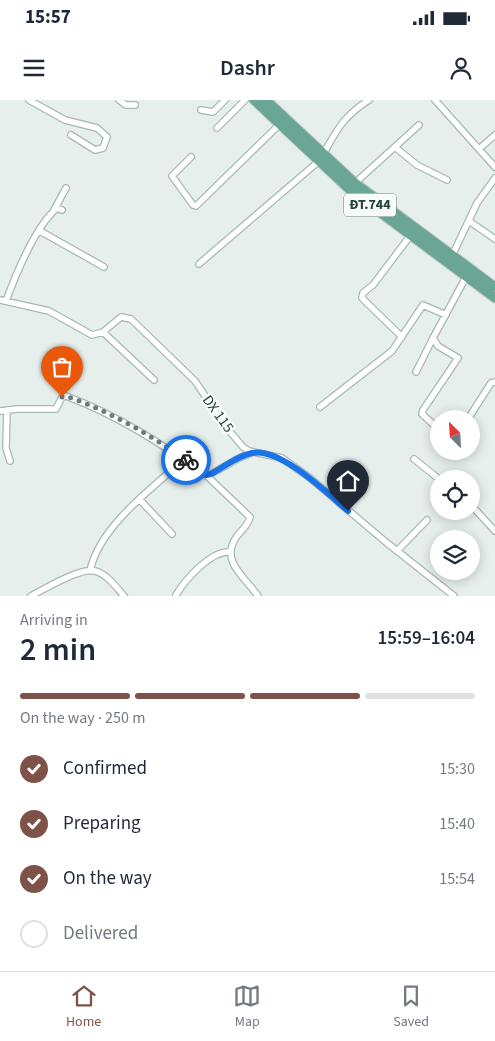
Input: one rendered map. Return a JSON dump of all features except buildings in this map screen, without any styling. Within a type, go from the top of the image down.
[{"type":"main road","name":"ĐT.744","points":[[254,100],[280,124],[322,157]]},
{"type":"main road","name":"ĐT.744","points":[[266,100],[352,186],[410,236],[495,298]]},
{"type":"main road","name":"ĐT.744","points":[[352,186],[495,287]]},
{"type":"street","points":[[30,100],[65,120],[97,128],[107,137],[103,148],[95,150],[72,135]]},
{"type":"street","points":[[119,100],[126,105],[135,104]]},
{"type":"street","points":[[201,110],[212,112],[225,100]]},
{"type":"street","points":[[217,128],[245,100]]},
{"type":"street","points":[[199,264],[322,157],[339,126],[349,114],[369,100]]},
{"type":"street","points":[[435,100],[495,167]]},
{"type":"street","points":[[191,157],[172,176],[192,205],[196,206],[247,159],[280,124]]},
{"type":"street","points":[[352,186],[385,154],[396,148],[419,125]]},
{"type":"street","points":[[479,149],[495,136]]},
{"type":"street","points":[[396,148],[417,165],[447,180]]},
{"type":"street","points":[[452,256],[480,198],[495,178]]},
{"type":"street","points":[[66,188],[24,259],[3,300],[49,311],[92,335],[103,332],[154,380]]},
{"type":"street","points":[[54,210],[58,208],[62,210]]},
{"type":"street","points":[[469,221],[495,239]]},
{"type":"street","points":[[40,231],[104,267]]},
{"type":"street","points":[[402,337],[362,298],[363,293],[373,285],[410,236]]},
{"type":"street","points":[[416,372],[466,277]]},
{"type":"street","points":[[320,407],[388,354],[402,337],[423,305],[446,315]]},
{"type":"street","name":"DX 115","points":[[103,332],[121,317],[131,319],[195,381],[243,447],[254,452],[282,458],[310,478],[397,552],[454,596]]},
{"type":"street","points":[[430,421],[422,414],[423,410],[458,358],[438,346],[433,338]]},
{"type":"street","points":[[474,410],[491,384],[495,382]]},
{"type":"street","points":[[10,460],[6,448],[3,411],[56,409],[62,397],[66,396],[98,409],[153,437],[206,475],[250,517],[234,541],[230,552],[232,563],[258,596]]},
{"type":"street","points":[[206,475],[254,452]]},
{"type":"street","points":[[90,571],[93,556],[102,540],[140,500],[185,459]]},
{"type":"street","points":[[414,459],[430,472]]},
{"type":"street","points":[[140,500],[172,534]]},
{"type":"street","points":[[480,514],[495,530]]},
{"type":"street","points":[[397,552],[427,520]]},
{"type":"street","points":[[176,595],[188,577],[224,551],[230,552]]},
{"type":"street","points":[[31,596],[67,578],[90,571],[95,571],[111,581],[124,596]]},
{"type":"way so far","points":[[62,397],[66,396],[98,409],[153,437],[186,460]]},
{"type":"route","points":[[186,460],[206,475],[254,452],[271,454],[282,458],[310,478],[348,511]]}]
